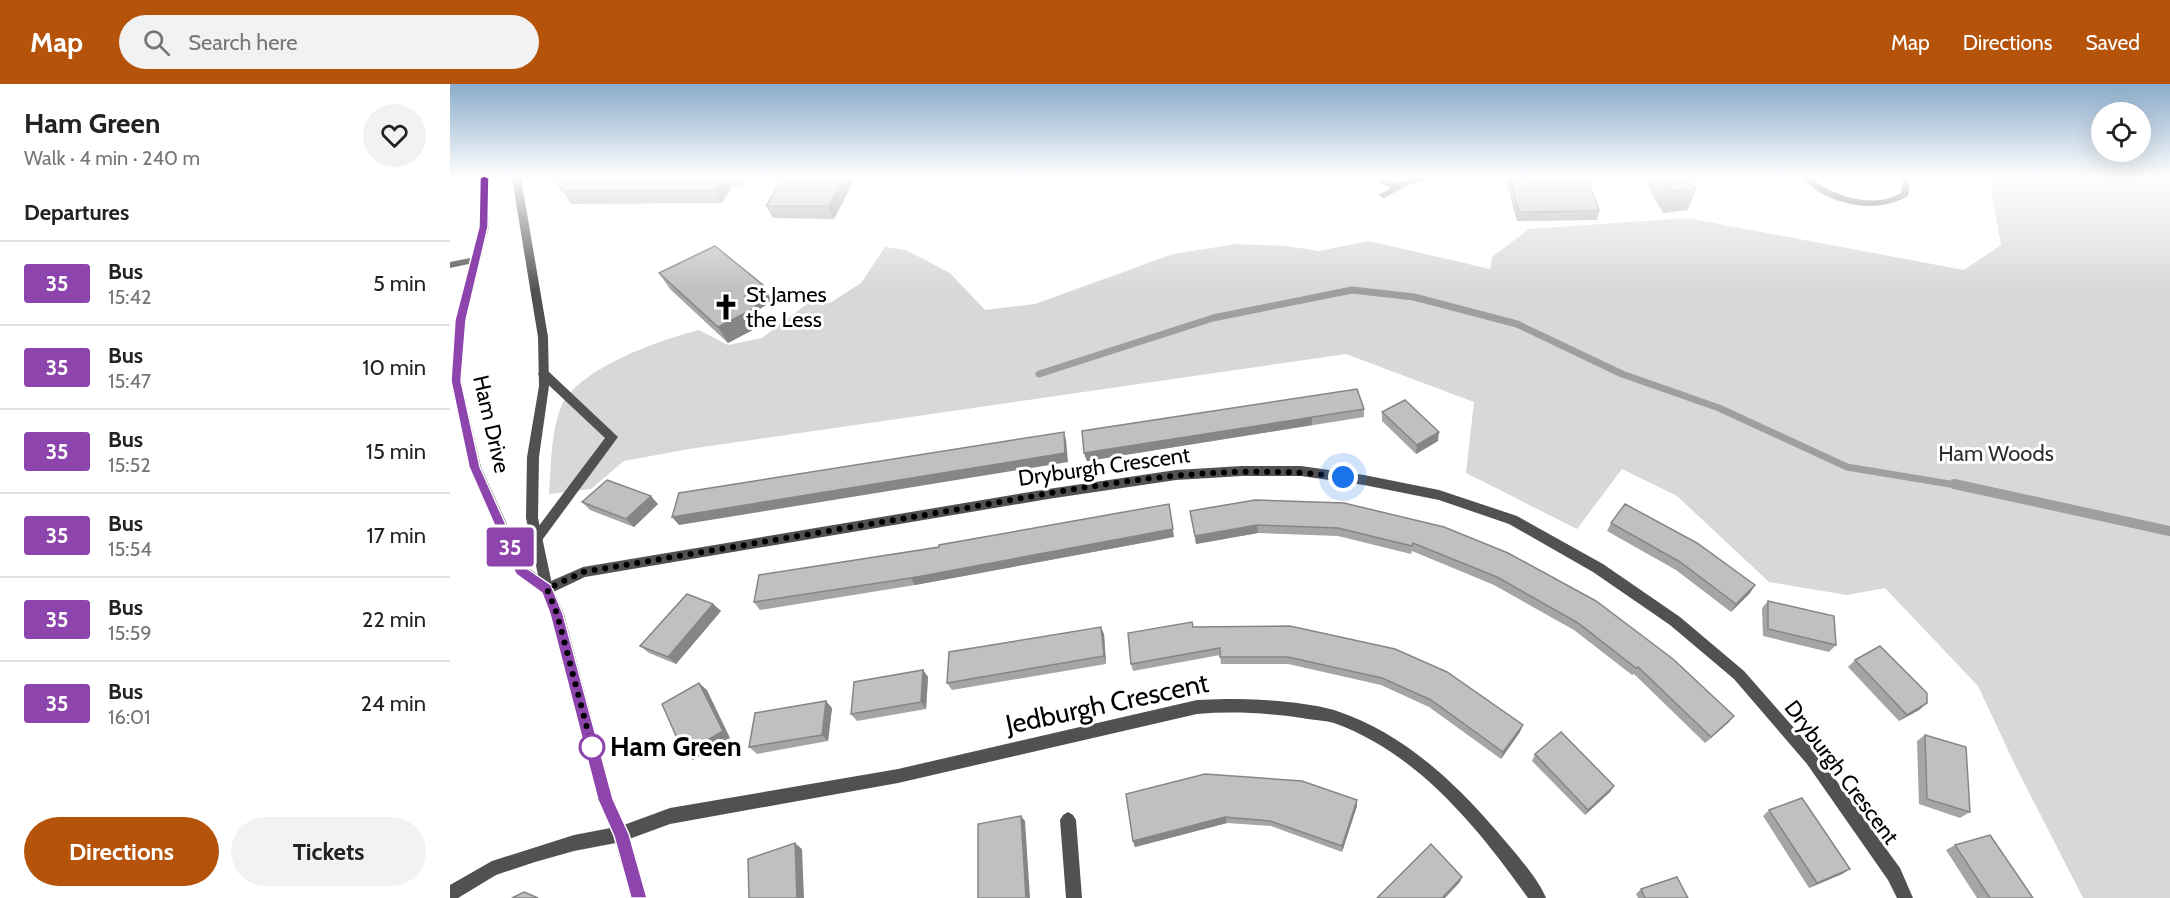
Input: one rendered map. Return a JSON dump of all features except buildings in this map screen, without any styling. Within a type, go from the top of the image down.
[{"type":"street","name":"Ham Drive","points":[[484,216],[484,227],[460,320],[453,385],[475,467],[520,570],[547,589]]},
{"type":"street","name":"Ham Drive","points":[[522,216],[543,337],[544,386],[533,457],[532,518],[547,589],[557,614],[606,800],[621,834],[639,898]]},
{"type":"street","points":[[450,265],[475,260]]},
{"type":"street","points":[[536,539],[612,437],[543,372]]},
{"type":"street","name":"Dryburgh Crescent","points":[[547,589],[583,572],[1048,494],[1176,475],[1242,471],[1301,471],[1364,480],[1439,495],[1513,520],[1598,568],[1675,621],[1739,675],[1812,759],[1894,874],[1905,898]]},
{"type":"street","name":"Jedburgh Crescent","points":[[450,894],[492,869],[574,843],[621,834],[670,816],[898,776],[1197,707],[1236,704],[1335,717],[1374,734],[1424,768],[1470,813],[1507,854],[1538,898]]},
{"type":"street","points":[[1068,820],[1074,898]]},
{"type":"green space","name":"Ham Woods","points":[[1996,216],[2170,216],[2170,898],[2083,898],[2015,765],[1978,686],[1885,588],[1847,595],[1769,582],[1677,496],[1622,469],[1577,529],[1466,473],[1474,402],[1346,354],[689,449],[624,461],[591,489],[549,494],[555,427],[561,407],[570,393],[584,380],[602,368],[643,348],[699,330],[728,345],[762,338],[812,300],[830,303],[861,283],[885,247],[906,250],[950,273],[985,310],[1035,304],[1173,254],[1236,244],[1286,246],[1319,251],[1369,241],[1490,269],[1492,257],[1529,229],[1687,218],[1964,270],[2001,245]]},
{"type":"waterway","points":[[1039,374],[1213,318],[1352,290],[1414,297],[1517,324],[1622,374],[1719,408],[1847,467],[1962,486]]},
{"type":"waterway","points":[[1954,484],[2170,531]]},
{"type":"bus line","name":"35","points":[[484,216],[484,227],[460,320],[456,381],[475,467],[520,570],[547,589],[557,614],[606,800],[621,834],[639,898]]},
{"type":"place","name":"St James the Less","points":[[726,307]]},
{"type":"place","name":"Ham Green","points":[[592,747]]},
{"type":"route","points":[[592,747],[557,614],[547,589],[583,572],[1048,494],[1176,475],[1242,471],[1301,471],[1343,477]]}]
